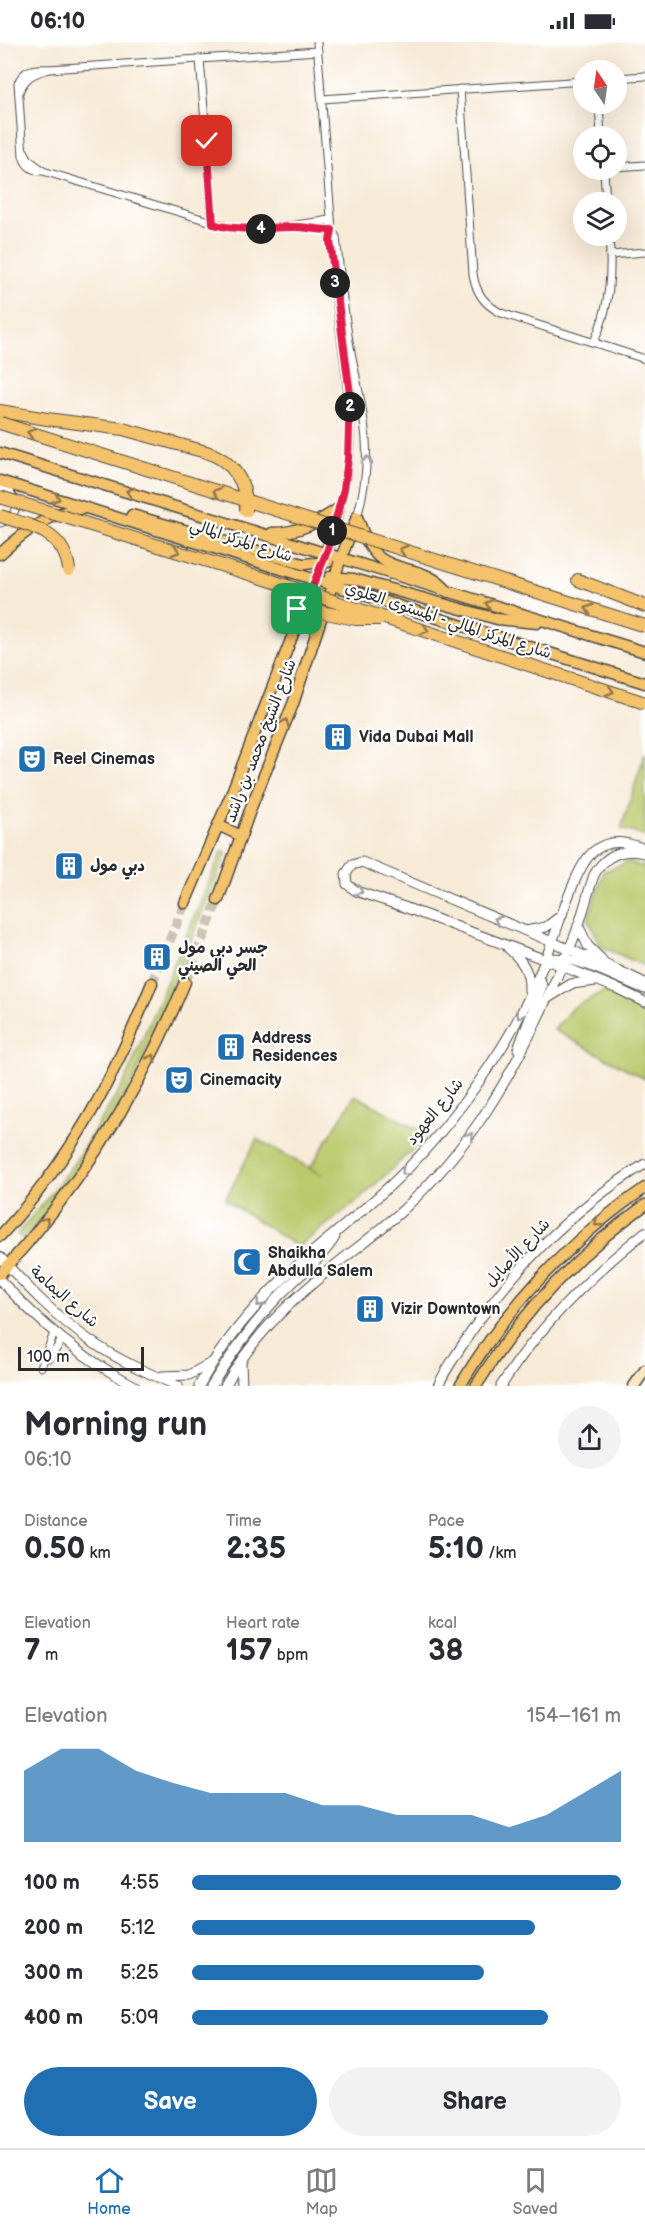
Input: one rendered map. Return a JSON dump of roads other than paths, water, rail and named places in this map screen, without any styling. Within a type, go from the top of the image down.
[{"type":"highway","points":[[0,411],[123,429],[213,454],[230,466],[239,477],[246,497],[246,511]]},
{"type":"highway","points":[[0,423],[645,626]]},
{"type":"highway","name":"شارع المركز المالي - المستوى العلوي","points":[[0,497],[387,618],[645,703]]},
{"type":"highway","points":[[0,516],[42,530],[52,536],[63,549],[69,570]]},
{"type":"highway","points":[[578,580],[645,606]]},
{"type":"highway","points":[[316,611],[364,620],[387,618]]},
{"type":"main road","name":"شارع المركز المالي","points":[[0,453],[260,531],[305,547],[325,559],[341,558],[645,652]]},
{"type":"main road","name":"شارع المركز المالي","points":[[0,483],[111,514],[316,580]]},
{"type":"main road","points":[[0,554],[22,534],[46,519],[63,512],[90,508]]},
{"type":"main road","points":[[260,531],[278,533],[305,528],[338,509]]},
{"type":"main road","name":"شارع الشيخ محمد بن راشد","points":[[185,903],[325,559],[338,509]]},
{"type":"main road","points":[[111,514],[136,515],[303,564],[325,559]]},
{"type":"main road","points":[[357,517],[364,534],[381,558],[430,576],[448,592]]},
{"type":"main road","name":"شارع الشيخ محمد بن راشد","points":[[218,900],[293,704],[341,558],[357,517]]},
{"type":"main road","points":[[303,564],[309,559],[305,547]]},
{"type":"main road","points":[[254,561],[292,590],[296,603],[295,629]]},
{"type":"main road","points":[[345,589],[343,581],[349,578]]},
{"type":"main road","points":[[316,580],[334,581],[349,578],[497,619],[514,622],[549,622]]},
{"type":"main road","points":[[334,581],[345,589],[384,602],[645,683]]},
{"type":"main road","points":[[317,632],[343,605],[384,602]]},
{"type":"main road","points":[[218,825],[241,836]]},
{"type":"main road","points":[[3,1266],[62,1200],[116,1122],[151,1060],[185,982]]},
{"type":"main road","points":[[0,1236],[43,1186],[89,1118],[127,1045],[152,983]]},
{"type":"main road","name":"شارع الأصايل","points":[[460,1386],[495,1333],[543,1276],[597,1224],[645,1188]]},
{"type":"main road","points":[[476,1386],[515,1329],[550,1288],[588,1251],[645,1206]]},
{"type":"main road","points":[[634,1386],[645,1370]]},
{"type":"street","points":[[317,42],[332,230],[330,238],[350,405],[347,469],[338,509]]},
{"type":"street","points":[[318,51],[49,69],[28,78],[23,83],[18,96],[23,150],[29,160],[43,171],[213,224],[242,229],[297,227],[331,220]]},
{"type":"street","points":[[200,59],[213,224]]},
{"type":"street","points":[[627,77],[645,76]]},
{"type":"street","points":[[322,99],[573,82]]},
{"type":"street","points":[[460,89],[473,274],[475,286],[481,298],[489,307],[501,313],[645,358]]},
{"type":"street","points":[[627,166],[645,165]]},
{"type":"street","points":[[297,227],[310,230],[332,230]]},
{"type":"street","points":[[332,230],[336,237],[347,330],[368,440],[366,483],[357,517]]},
{"type":"street","points":[[594,342],[607,306],[611,280],[610,246]]},
{"type":"street","points":[[610,255],[645,252]]},
{"type":"street","points":[[0,483],[14,495],[16,502],[13,516],[0,523]]},
{"type":"street","name":"شارع العهود","points":[[199,1386],[214,1360],[242,1323],[274,1288],[393,1183],[438,1136],[495,1058],[513,1028],[545,960],[582,865],[594,850],[605,844],[618,842],[645,849]]},
{"type":"street","points":[[225,1386],[241,1359],[291,1303],[371,1238],[422,1191],[474,1130],[510,1074],[566,958],[594,875],[604,860],[620,852],[645,854]]},
{"type":"street","points":[[645,983],[609,966],[566,958],[555,957],[545,960],[356,891],[347,884],[348,868],[362,862],[552,943],[566,958],[602,982],[645,1002]]},
{"type":"street","points":[[524,931],[546,927],[564,913]]},
{"type":"street","points":[[578,925],[588,946],[609,966]]},
{"type":"street","points":[[502,943],[519,958],[526,969],[529,978],[529,996]]},
{"type":"street","points":[[566,958],[645,989]]},
{"type":"street","points":[[546,1000],[571,984],[586,981],[602,982]]},
{"type":"street","points":[[510,1074],[542,986],[541,982],[535,982]]},
{"type":"street","name":"شارع الأصايل","points":[[438,1386],[490,1306],[534,1254],[585,1208],[645,1164]]},
{"type":"street","points":[[211,1386],[258,1320],[326,1250],[339,1230]]},
{"type":"street","points":[[501,1386],[536,1338],[568,1302],[602,1268],[645,1232]]},
{"type":"street","name":"شارع اليمامة","points":[[3,1266],[79,1333],[107,1351],[178,1386]]},
{"type":"street","name":"شارع اليمامة","points":[[0,1280],[58,1337],[97,1366],[135,1386]]},
{"type":"street","points":[[43,1368],[58,1337]]},
{"type":"street","points":[[241,1359],[242,1386]]},
{"type":"street","points":[[153,1375],[165,1377],[189,1375],[214,1360]]},
{"type":"street","points":[[433,1386],[442,1377]]},
{"type":"tunnel","points":[[185,982],[218,900]]},
{"type":"tunnel","points":[[152,983],[185,903]]},
{"type":"place","name":"Vida Dubai Mall","points":[[338,737]]},
{"type":"place","name":"Reel Cinemas","points":[[32,759]]},
{"type":"place","name":"دبي مول","points":[[69,866]]},
{"type":"place","name":"جسر دبي مول الحي الصيني","points":[[157,957]]},
{"type":"place","name":"Address Residences","points":[[231,1047]]},
{"type":"place","name":"Cinemacity","points":[[179,1080]]},
{"type":"place","name":"Shaikha Abdulla Salem","points":[[247,1262]]},
{"type":"place","name":"Vizir Downtown","points":[[370,1309]]}]
